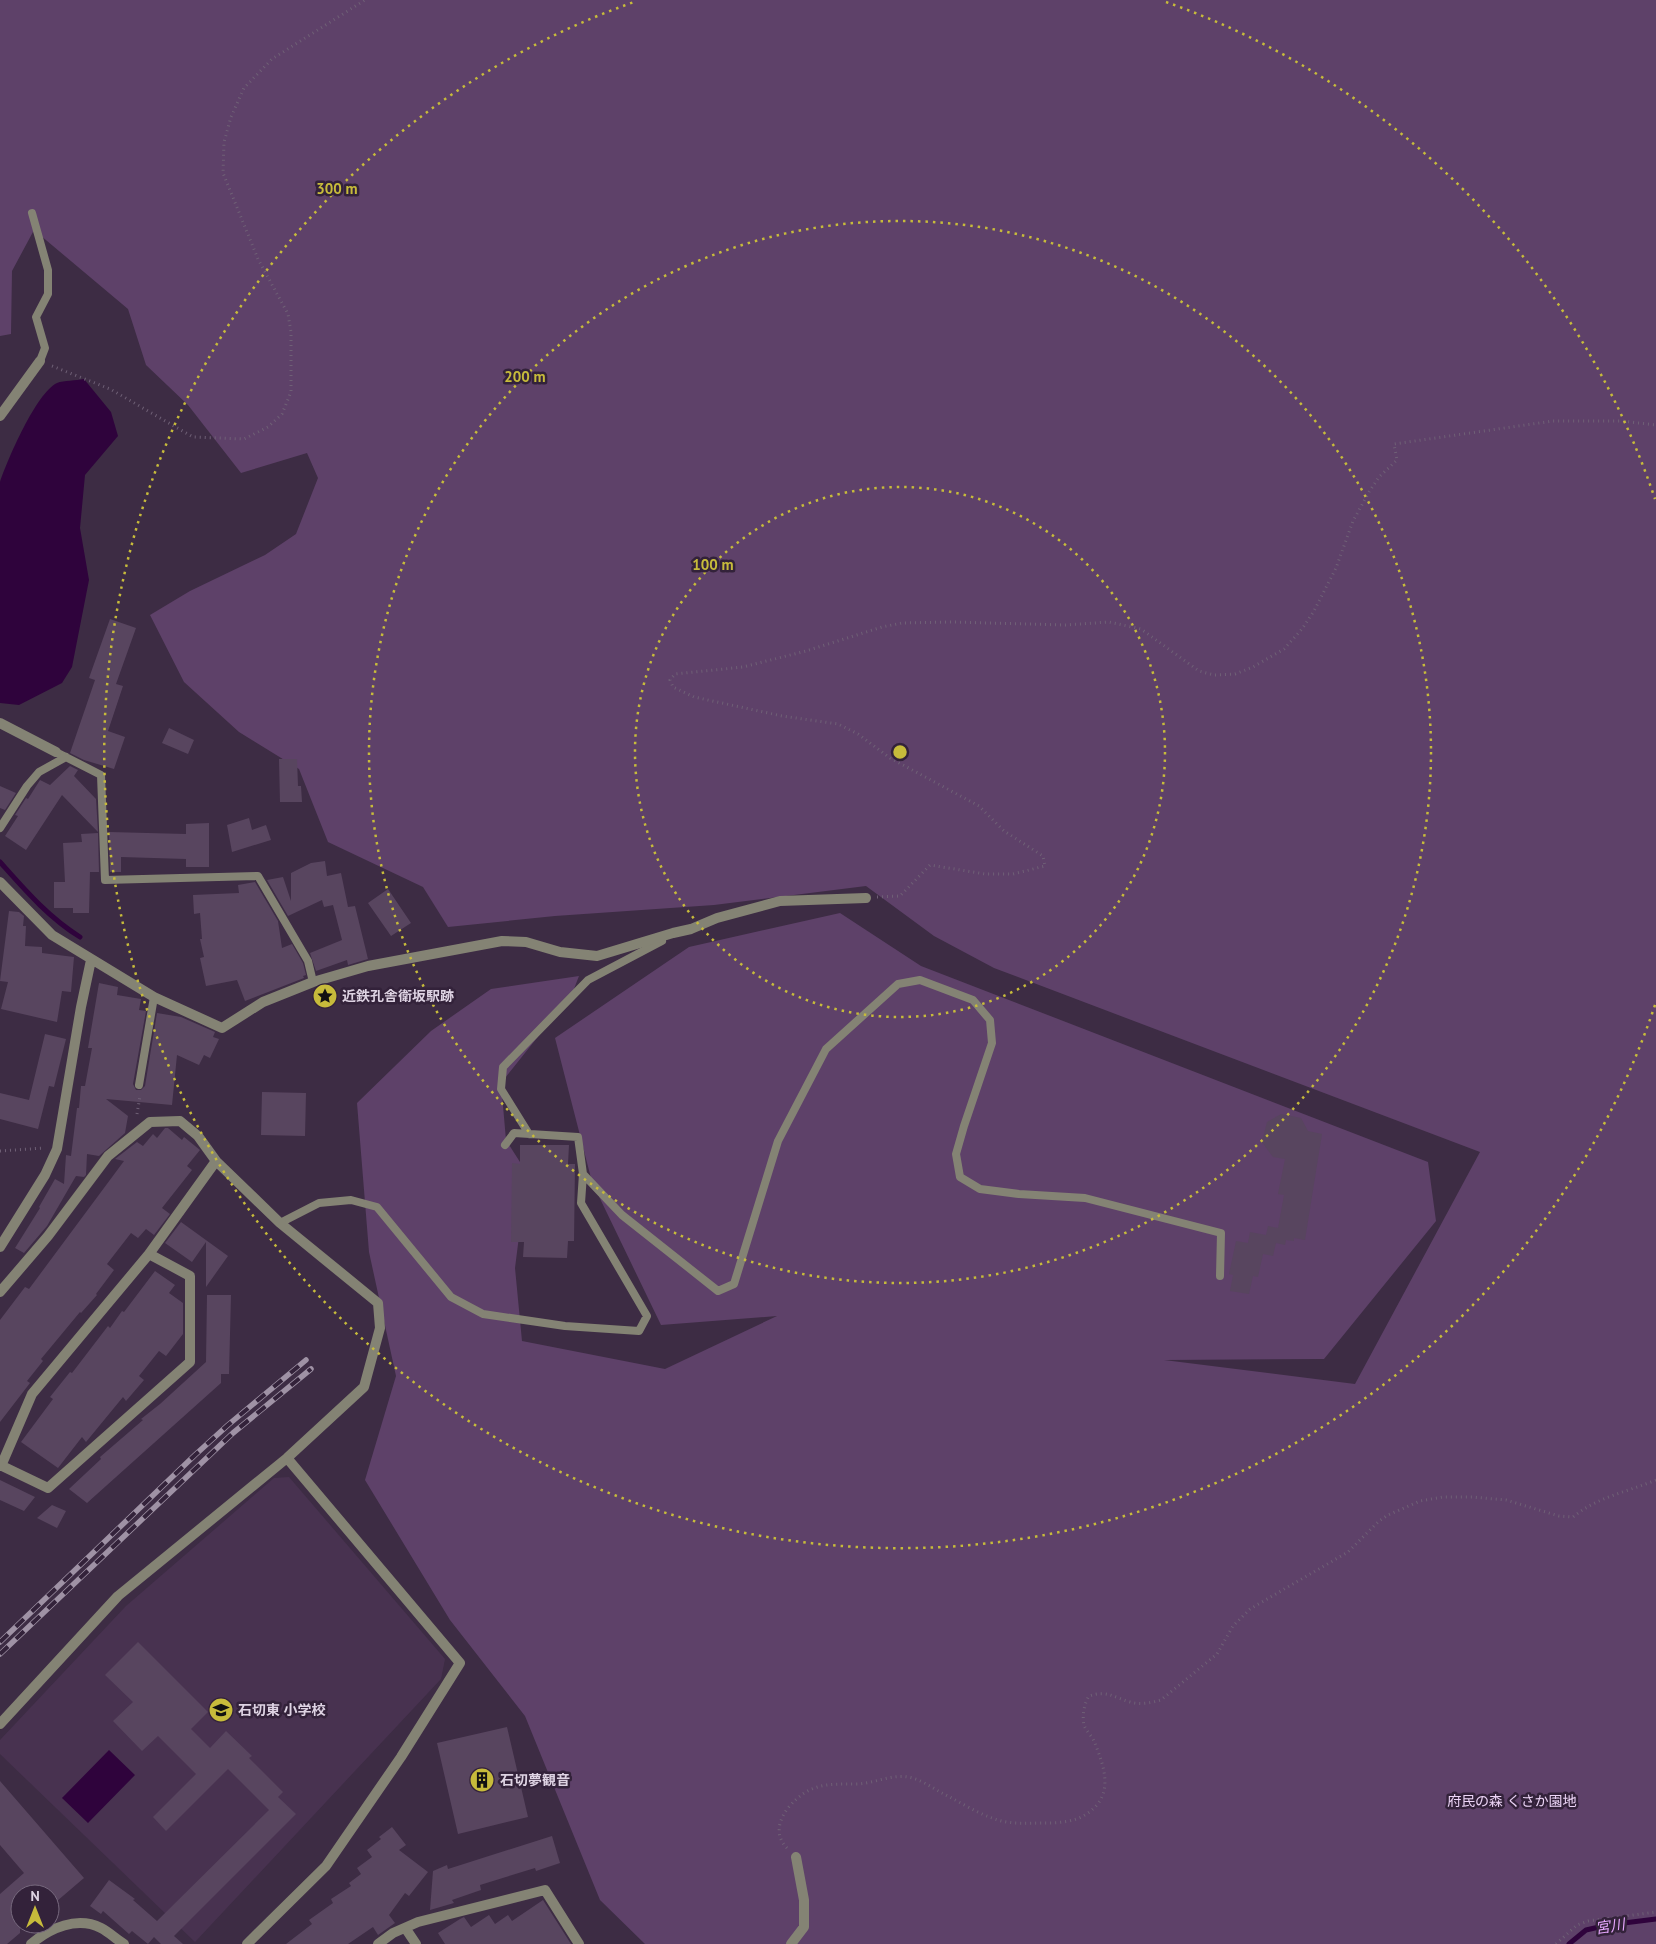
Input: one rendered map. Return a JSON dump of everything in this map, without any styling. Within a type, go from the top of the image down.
[{"type":"street","points":[[0,416],[40,361]]},
{"type":"street","points":[[0,723],[56,752]]},
{"type":"street","points":[[0,882],[52,935],[154,997],[222,1028],[263,1002],[313,982],[368,966],[502,941],[526,942],[560,952],[597,956],[691,929],[717,918],[780,901],[866,898]]},
{"type":"street","points":[[0,1247],[44,1175],[57,1149],[81,1007],[91,960]]},
{"type":"street","points":[[0,1292],[48,1236],[108,1156],[150,1122],[180,1121],[198,1136],[216,1161],[280,1223],[378,1303],[380,1328],[364,1387],[287,1458],[118,1596],[0,1724]]},
{"type":"street","points":[[149,1254],[190,1276],[190,1362],[48,1488],[1,1466],[32,1394],[149,1254],[216,1161]]},
{"type":"street","points":[[248,1944],[326,1866],[401,1757],[460,1662],[287,1458]]},
{"type":"street","points":[[791,1944],[804,1927],[804,1900],[796,1857]]},
{"type":"street","points":[[378,1944],[393,1933],[406,1929],[418,1922],[545,1890],[579,1944]]},
{"type":"street","points":[[31,1944],[43,1934],[76,1922],[100,1928],[119,1943]]},
{"type":"street","points":[[406,1929],[416,1944]]},
{"type":"lane","points":[[32,213],[48,270],[48,294],[36,317],[45,348],[40,361]]},
{"type":"lane","points":[[56,752],[101,775],[105,880],[258,876],[308,961],[313,982]]},
{"type":"lane","points":[[0,828],[26,786],[39,772],[66,757]]},
{"type":"lane","points":[[529,1134],[501,1089],[503,1067],[588,980],[652,944],[691,929]]},
{"type":"lane","points":[[583,1174],[622,1215],[718,1292],[734,1284],[778,1141],[826,1048],[898,984],[920,980],[973,1000],[990,1020],[992,1043],[956,1154],[960,1177],[980,1189],[1019,1194],[1085,1198],[1221,1233],[1220,1276]]},
{"type":"lane","points":[[139,1085],[154,997]]},
{"type":"lane","points":[[280,1223],[319,1203],[351,1200],[376,1207],[452,1297],[483,1314],[565,1326],[639,1331],[647,1316],[581,1203],[583,1174],[578,1137],[514,1133],[504,1145]]},
{"type":"path","points":[[40,361],[110,389],[193,437],[244,439],[268,427],[282,414],[291,392],[291,332],[288,314],[258,259],[223,173],[224,142],[231,117],[244,88],[272,59],[365,0]]},
{"type":"path","points":[[866,898],[900,896],[930,865],[985,874],[1013,874],[1044,866],[1043,856],[1004,831],[979,806],[890,758],[858,734],[838,724],[782,716],[694,698],[673,688],[670,680],[675,674],[743,666],[806,651],[882,627],[902,623],[952,622],[1065,625],[1109,622],[1141,629],[1200,671],[1214,675],[1235,674],[1284,649],[1314,612],[1336,568],[1354,521],[1369,492],[1379,477],[1396,460],[1394,444],[1553,421],[1622,421],[1656,425]]},
{"type":"path","points":[[139,1085],[140,1094],[136,1122],[139,1131]]},
{"type":"path","points":[[0,1151],[51,1148]]},
{"type":"path","points":[[796,1857],[781,1842],[778,1830],[783,1814],[797,1797],[825,1784],[862,1784],[907,1776],[922,1781],[972,1809],[1005,1822],[1067,1822],[1088,1813],[1101,1799],[1105,1790],[1105,1771],[1094,1740],[1084,1726],[1084,1704],[1089,1696],[1108,1694],[1141,1703],[1161,1700],[1217,1654],[1233,1626],[1250,1609],[1348,1552],[1379,1521],[1388,1515],[1420,1501],[1442,1497],[1472,1497],[1506,1500],[1559,1516],[1573,1517],[1584,1507],[1603,1498],[1656,1480]]},
{"type":"path","points":[[1556,1944],[1577,1925],[1588,1920],[1656,1912]]},
{"type":"shaded area","points":[[84,379],[111,412],[118,436],[85,475],[80,528],[89,580],[72,667],[62,683],[19,705],[0,703],[0,482],[9,458],[40,399],[57,383]]},
{"type":"shaded area","name":"石切東 小学校","points":[[289,1477],[445,1659],[441,1679],[195,1942],[0,1754],[0,1740],[126,1606],[274,1478]]},
{"type":"shaded area","points":[[109,1750],[135,1775],[88,1823],[62,1798]]},
{"type":"green space","name":"府民の森 くさか園地","points":[[0,0],[1656,0],[1656,1944],[645,1944],[600,1900],[525,1716],[450,1620],[365,1480],[396,1376],[369,1252],[357,1103],[431,1031],[491,989],[579,976],[572,994],[501,1083],[506,1140],[527,1173],[515,1268],[522,1341],[665,1369],[777,1316],[661,1325],[592,1182],[555,1038],[689,947],[840,913],[921,966],[1428,1162],[1436,1221],[1324,1359],[1164,1360],[1355,1384],[1480,1152],[994,968],[934,936],[866,886],[714,905],[555,916],[448,927],[423,887],[328,842],[299,769],[239,732],[184,682],[150,615],[190,591],[265,555],[296,534],[318,478],[307,453],[241,473],[188,405],[146,365],[128,309],[34,230],[12,271],[11,334],[0,336]]},
{"type":"building","points":[[110,619],[136,628],[116,684],[123,686],[108,731],[125,737],[114,769],[84,760],[70,753],[95,680],[89,678]]},
{"type":"building","points":[[169,728],[194,740],[188,754],[162,743]]},
{"type":"building","points":[[279,759],[297,759],[298,786],[301,786],[302,802],[280,802]]},
{"type":"building","points":[[70,766],[78,770],[74,776],[96,799],[98,832],[62,795],[26,850],[5,836],[18,816],[15,815],[40,780],[50,785]]},
{"type":"building","points":[[0,786],[16,793],[5,810],[0,808]]},
{"type":"building","points":[[249,818],[252,830],[266,825],[271,840],[232,852],[227,825]]},
{"type":"building","points":[[209,823],[209,867],[186,867],[186,859],[121,857],[121,872],[110,872],[109,832],[186,834],[186,824]]},
{"type":"building","points":[[98,833],[99,872],[90,872],[89,913],[73,913],[73,908],[54,908],[54,882],[65,882],[63,843],[82,842],[81,834]]},
{"type":"building","points":[[325,861],[327,876],[341,873],[348,907],[355,906],[368,959],[348,965],[347,960],[316,971],[310,953],[342,940],[333,905],[324,907],[322,900],[288,916],[267,880],[283,877],[291,901],[291,873],[311,863]]},
{"type":"building","points":[[255,882],[278,921],[282,948],[292,944],[303,963],[306,975],[303,976],[304,978],[245,1001],[237,980],[206,986],[200,958],[204,957],[200,939],[202,939],[200,913],[194,914],[193,895],[239,893],[238,885]]},
{"type":"building","points":[[388,889],[411,923],[391,936],[368,903]]},
{"type":"building","points":[[9,911],[19,912],[24,916],[23,926],[26,926],[25,946],[42,947],[42,953],[74,957],[71,992],[62,991],[57,1022],[1,1009],[8,982],[0,981]]},
{"type":"building","points":[[99,983],[118,987],[117,995],[141,999],[139,1010],[146,1011],[133,1084],[136,1090],[141,1090],[145,1086],[157,1013],[181,1017],[215,1032],[213,1037],[219,1039],[210,1058],[204,1055],[199,1065],[177,1055],[172,1105],[106,1099],[128,1116],[125,1133],[99,1156],[87,1154],[86,1175],[84,1177],[76,1176],[47,1226],[24,1253],[15,1248],[40,1208],[55,1179],[64,1184],[66,1155],[71,1156],[81,1086],[85,1086],[92,1048],[88,1048]]},
{"type":"building","points":[[45,1034],[66,1039],[54,1087],[49,1086],[38,1129],[0,1119],[0,1093],[29,1100]]},
{"type":"building","points":[[262,1092],[306,1093],[305,1136],[261,1135]]},
{"type":"building","points":[[1281,1114],[1301,1118],[1308,1131],[1322,1134],[1305,1240],[1294,1238],[1294,1241],[1286,1240],[1285,1245],[1276,1243],[1273,1256],[1263,1254],[1258,1277],[1253,1276],[1249,1294],[1230,1291],[1233,1275],[1229,1274],[1236,1241],[1248,1243],[1250,1232],[1266,1235],[1268,1226],[1278,1228],[1284,1195],[1278,1194],[1285,1159],[1273,1157],[1262,1142],[1267,1122]]},
{"type":"building","points":[[165,1128],[168,1128],[182,1140],[184,1137],[200,1150],[187,1166],[192,1170],[162,1208],[170,1214],[154,1235],[146,1229],[138,1238],[131,1233],[107,1264],[114,1270],[97,1295],[80,1312],[41,1359],[43,1361],[27,1381],[30,1383],[0,1422],[0,1320],[25,1287],[29,1289],[124,1161],[115,1159],[137,1142],[143,1146],[153,1134],[157,1138]]},
{"type":"building","points":[[520,1145],[569,1145],[568,1164],[575,1164],[574,1241],[568,1241],[567,1258],[523,1257],[524,1242],[511,1242],[512,1163],[520,1164]]},
{"type":"building","points":[[181,1222],[228,1256],[206,1287],[206,1242],[192,1262],[165,1243]]},
{"type":"building","points":[[155,1271],[175,1285],[169,1293],[183,1303],[183,1334],[166,1356],[159,1351],[139,1376],[144,1380],[126,1401],[123,1397],[86,1442],[82,1437],[58,1468],[21,1442],[53,1399],[50,1397],[70,1372],[72,1373],[108,1326],[110,1328],[122,1311],[124,1312]]},
{"type":"building","points":[[207,1295],[231,1295],[229,1374],[221,1374],[221,1383],[87,1503],[69,1489],[101,1459],[100,1457],[206,1362]]},
{"type":"building","points":[[0,1480],[35,1497],[24,1511],[0,1500]]},
{"type":"building","points":[[52,1505],[66,1511],[57,1528],[37,1518]]},
{"type":"building","points":[[138,1642],[208,1712],[191,1729],[210,1748],[226,1731],[252,1756],[249,1758],[283,1792],[278,1797],[296,1814],[174,1936],[183,1944],[161,1944],[154,1937],[148,1944],[132,1931],[129,1934],[103,1911],[101,1914],[90,1906],[109,1880],[135,1899],[133,1900],[157,1921],[269,1810],[228,1769],[166,1831],[153,1817],[196,1774],[158,1736],[142,1751],[113,1721],[133,1702],[105,1675]]},
{"type":"building","name":"石切夢観音","points":[[507,1727],[528,1817],[458,1834],[437,1743]]},
{"type":"building","points":[[0,1781],[84,1878],[60,1898],[60,1884],[11,1884],[24,1873],[0,1845]]},
{"type":"building","points":[[392,1827],[406,1845],[399,1850],[428,1872],[409,1896],[405,1893],[389,1915],[395,1923],[378,1935],[373,1927],[348,1944],[286,1944],[312,1924],[309,1920],[333,1903],[331,1899],[351,1886],[349,1883],[361,1874],[357,1868],[372,1857],[367,1850]]},
{"type":"building","points":[[552,1836],[560,1863],[536,1871],[535,1868],[480,1885],[481,1890],[452,1900],[454,1903],[430,1910],[433,1871],[447,1865],[448,1869]]},
{"type":"building","points":[[10,1885],[10,1934],[19,1934],[7,1944],[0,1944],[0,1894]]},
{"type":"building","points":[[543,1900],[571,1944],[445,1944],[438,1933],[464,1917],[471,1927],[489,1915],[495,1924],[508,1915],[512,1921]]},
{"type":"waterway","points":[[0,862],[47,912],[80,937]]},
{"type":"waterway","name":"宮川","points":[[1569,1944],[1586,1930],[1608,1925],[1656,1919]]},
{"type":"railway","points":[[0,1642],[195,1455],[306,1360]]},
{"type":"railway","points":[[0,1654],[233,1433],[311,1369]]},
{"type":"place","name":"近鉄孔舎衛坂駅跡","points":[[325,996]]},
{"type":"place","name":"石切東 小学校","points":[[221,1710]]},
{"type":"place","name":"石切夢観音","points":[[482,1780]]}]
